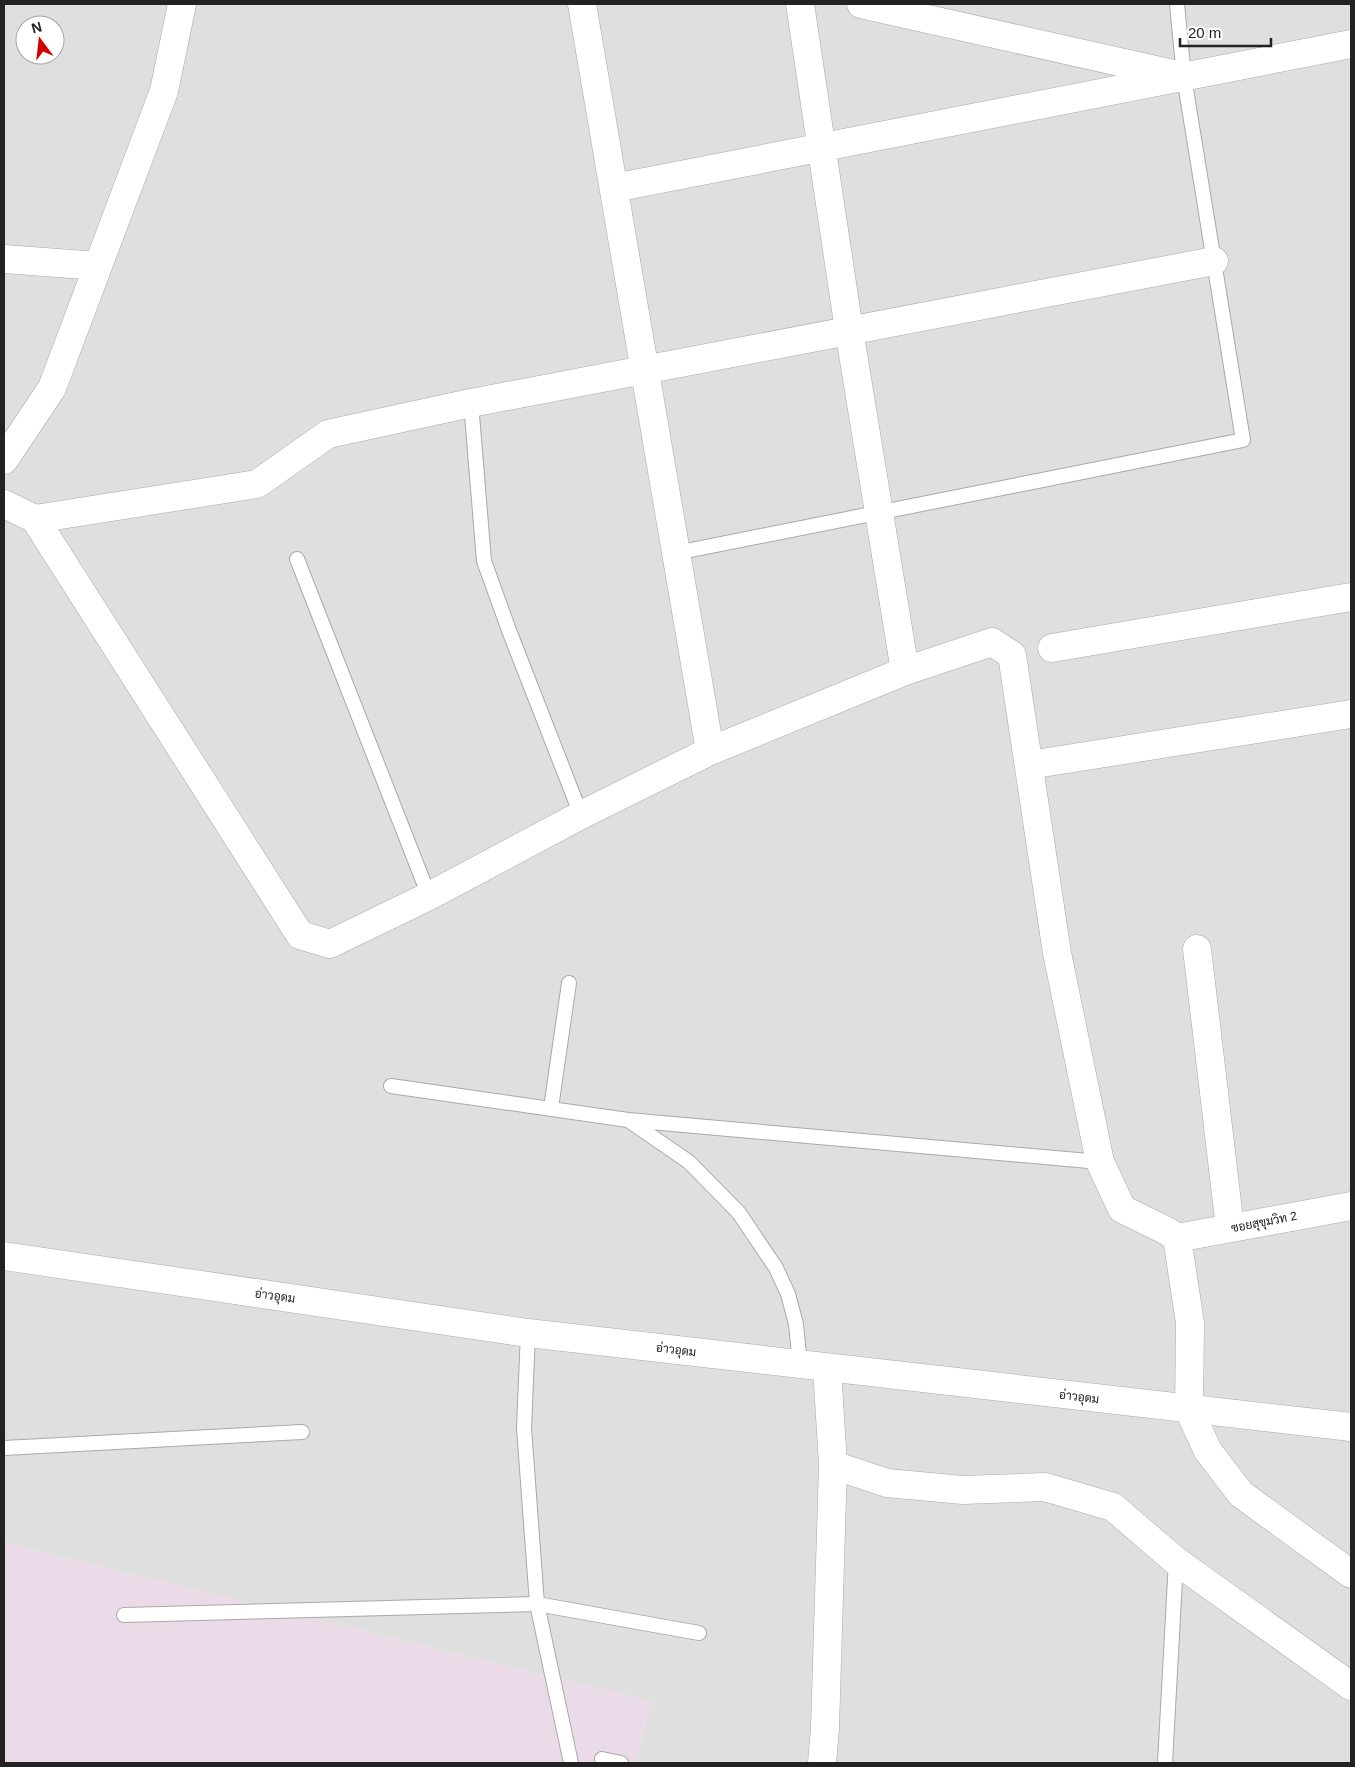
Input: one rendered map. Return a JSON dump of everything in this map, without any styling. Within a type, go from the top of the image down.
[{"type":"street","points":[[4,460],[52,388],[164,92],[182,4]]},
{"type":"street","points":[[582,4],[710,751]]},
{"type":"street","points":[[800,4],[849,330],[905,671]]},
{"type":"street","points":[[861,4],[1184,77]]},
{"type":"street","points":[[614,188],[1351,44]]},
{"type":"street","points":[[4,259],[98,266]]},
{"type":"street","points":[[35,519],[257,484],[328,434],[472,403],[1214,261]]},
{"type":"street","points":[[4,504],[35,519],[300,935],[330,944],[429,896],[581,815],[710,751],[905,671],[992,642],[1012,655],[1057,954],[1100,1162],[1122,1210],[1167,1231],[1177,1238],[1190,1323],[1189,1410],[1208,1451],[1241,1494],[1351,1574]]},
{"type":"street","points":[[1052,648],[1351,597]]},
{"type":"street","points":[[1029,765],[1351,714]]},
{"type":"street","points":[[1197,949],[1230,1228]]},
{"type":"street","name":"ซอยสุขุมวิท 2","points":[[1177,1238],[1351,1206]]},
{"type":"street","name":"อ่าวอุดม","points":[[4,1256],[528,1333],[1351,1427]]},
{"type":"street","points":[[822,1763],[826,1728],[833,1465],[827,1368]]},
{"type":"street","points":[[833,1465],[887,1483],[963,1490],[1045,1487],[1113,1507],[1176,1561],[1351,1686]]},
{"type":"lane","points":[[676,553],[1243,440],[1184,77],[1177,4]]},
{"type":"lane","points":[[472,403],[484,560],[510,633],[581,815]]},
{"type":"lane","points":[[296,559],[429,896]]},
{"type":"lane","points":[[551,1108],[569,983]]},
{"type":"lane","points":[[391,1086],[628,1120],[1100,1162]]},
{"type":"lane","points":[[628,1120],[689,1162],[739,1213],[776,1268],[788,1294],[796,1324],[800,1365]]},
{"type":"lane","points":[[528,1333],[524,1428],[537,1604],[571,1763]]},
{"type":"lane","points":[[4,1448],[302,1432]]},
{"type":"lane","points":[[1165,1763],[1176,1561]]},
{"type":"lane","points":[[124,1615],[537,1604],[699,1633]]},
{"type":"lane","points":[[602,1759],[621,1763]]},
{"type":"shaded area","points":[[4,4],[1351,4],[1351,1763],[637,1763],[650,1701],[4,1543]]},
{"type":"shaded area","points":[[4,1543],[650,1701],[637,1763],[4,1763]]}]
